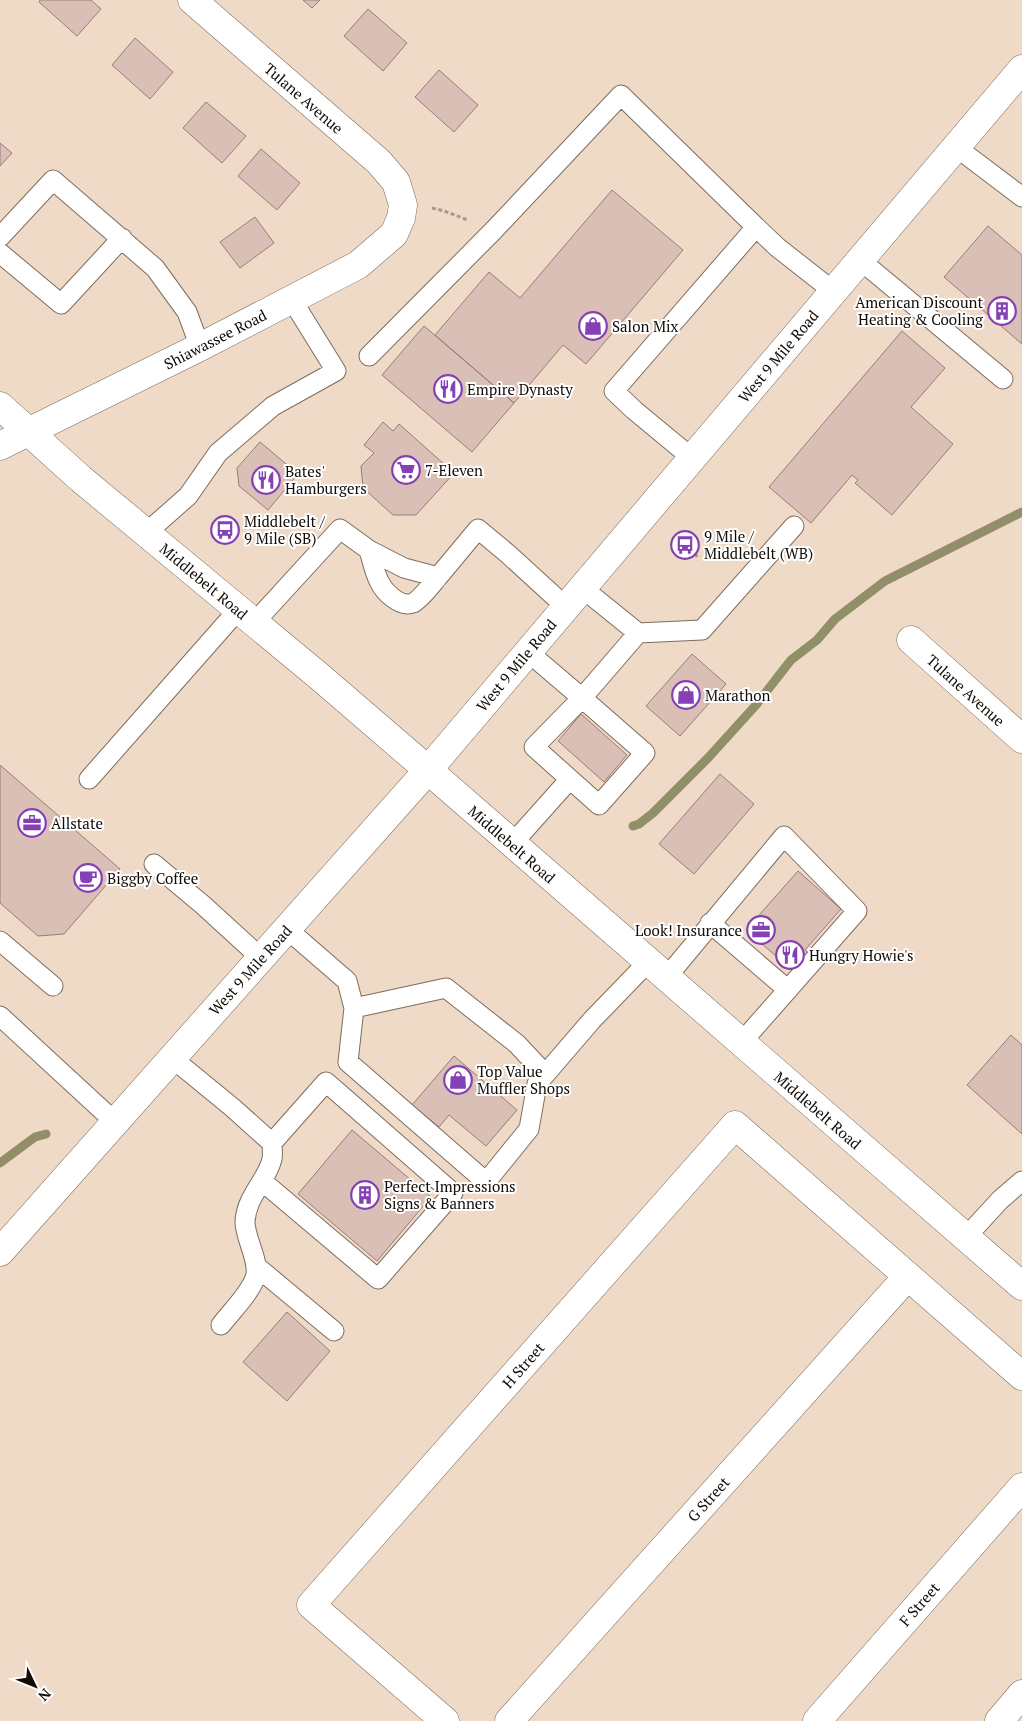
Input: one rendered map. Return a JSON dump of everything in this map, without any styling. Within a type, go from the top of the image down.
[{"type":"street","name":"Tulane Avenue","points":[[192,0],[379,162],[396,182],[403,205]]},
{"type":"street","name":"West 9 Mile Road","points":[[0,1252],[428,770],[1022,69]]},
{"type":"street","name":"Shiawassee Road","points":[[0,446],[200,347],[358,265],[394,234],[401,218],[403,205]]},
{"type":"street","name":"Middlebelt Road","points":[[0,406],[30,431],[81,479],[428,770],[1022,1286]]},
{"type":"street","name":"Tulane Avenue","points":[[911,640],[1022,739]]},
{"type":"street","name":"H Street","points":[[445,1721],[311,1605],[735,1125],[908,1277]]},
{"type":"street","points":[[908,1277],[1022,1376]]},
{"type":"street","name":"G Street","points":[[509,1721],[908,1277]]},
{"type":"street","name":"F Street","points":[[817,1721],[1022,1487]]},
{"type":"street","points":[[998,1721],[1022,1694]]},
{"type":"lane","points":[[369,356],[494,230],[621,95],[777,247],[834,292]]},
{"type":"lane","points":[[956,147],[1022,197]]},
{"type":"lane","points":[[0,237],[53,180],[155,268],[187,312],[200,347]]},
{"type":"lane","points":[[692,458],[614,391],[756,227]]},
{"type":"lane","points":[[0,253],[61,304],[122,238]]},
{"type":"lane","points":[[860,260],[1003,379]]},
{"type":"lane","points":[[146,533],[188,496],[218,453],[273,406],[336,371],[292,300]]},
{"type":"lane","points":[[369,550],[379,582],[393,598],[401,603],[413,603],[424,593],[478,530],[508,554],[574,597],[638,633],[702,630],[794,526]]},
{"type":"lane","points":[[89,779],[246,616],[340,529],[369,550],[404,568],[438,576]]},
{"type":"lane","points":[[528,652],[582,698],[645,753],[599,804],[534,747],[582,698],[638,633]]},
{"type":"lane","points":[[512,844],[570,779]]},
{"type":"lane","points":[[287,929],[347,981],[354,1008],[348,1062],[486,1182],[530,1129],[536,1084],[592,1020],[657,970],[710,923],[784,836],[857,911],[741,1043]]},
{"type":"lane","points":[[154,864],[203,905],[261,958]]},
{"type":"lane","points":[[710,923],[788,990]]},
{"type":"lane","points":[[0,941],[53,986]]},
{"type":"lane","points":[[354,1008],[446,988],[517,1044],[545,1074]]},
{"type":"lane","points":[[0,1016],[115,1122]]},
{"type":"lane","points":[[172,1058],[233,1108],[272,1144]]},
{"type":"lane","points":[[221,1325],[253,1284],[256,1276],[256,1266],[245,1222],[252,1196],[262,1181],[272,1159],[272,1144],[326,1082],[453,1193],[378,1279],[262,1181]]},
{"type":"lane","points":[[966,1238],[1000,1200],[1022,1181]]},
{"type":"lane","points":[[256,1266],[334,1331]]},
{"type":"path","points":[[403,205],[422,206],[444,211],[494,230]]},
{"type":"path","points":[[685,545],[699,558]]},
{"type":"building","points":[[40,0],[91,0],[101,9],[77,36],[39,2]]},
{"type":"building","points":[[303,0],[320,0],[312,8]]},
{"type":"building","points":[[368,9],[407,43],[383,71],[344,36]]},
{"type":"building","points":[[135,38],[173,72],[150,99],[112,65]]},
{"type":"building","points":[[439,70],[478,105],[454,132],[415,97]]},
{"type":"building","points":[[206,102],[246,136],[222,163],[183,128]]},
{"type":"building","points":[[0,143],[12,153],[0,166]]},
{"type":"building","points":[[261,149],[300,183],[277,210],[238,176]]},
{"type":"building","points":[[612,190],[683,250],[586,364],[563,345],[514,403],[435,335],[489,272],[520,298]]},
{"type":"building","points":[[255,217],[274,243],[240,268],[220,242]]},
{"type":"building","name":"American Discount Heating & Cooling","points":[[988,226],[1022,255],[1022,344],[944,277]]},
{"type":"building","name":"Empire Dynasty","points":[[424,326],[514,403],[472,452],[382,375]]},
{"type":"building","points":[[902,331],[945,368],[911,407],[953,444],[892,515],[855,483],[858,480],[852,475],[811,523],[769,487]]},
{"type":"building","name":"7-Eleven","points":[[383,422],[393,431],[399,424],[454,473],[416,515],[393,515],[363,488],[361,466],[374,453],[364,445]]},
{"type":"building","name":"Bates' Hamburgers","points":[[260,442],[298,474],[268,510],[239,486],[237,468]]},
{"type":"building","name":"Marathon","points":[[692,654],[726,684],[680,736],[646,706]]},
{"type":"building","points":[[581,714],[627,755],[604,782],[558,741]]},
{"type":"building","points":[[0,765],[120,869],[64,934],[38,936],[0,903]]},
{"type":"building","points":[[720,774],[754,804],[694,874],[659,844]]},
{"type":"building","points":[[798,871],[841,909],[805,950],[809,953],[793,971],[746,930]]},
{"type":"building","points":[[1011,1035],[1022,1045],[1022,1134],[967,1085]]},
{"type":"building","name":"Top Value Muffler Shops","points":[[454,1056],[517,1110],[486,1146],[449,1115],[439,1127],[412,1105]]},
{"type":"building","name":"Perfect Impressions Signs & Banners","points":[[352,1130],[431,1197],[377,1261],[298,1194]]},
{"type":"building","points":[[287,1312],[330,1351],[287,1401],[243,1362]]},
{"type":"waterway","points":[[633,826],[639,824],[653,813],[708,758],[756,705],[791,660],[817,640],[835,619],[885,581],[1022,512]]},
{"type":"waterway","points":[[0,1163],[35,1137],[46,1134]]},
{"type":"place","name":"American Discount Heating & Cooling","points":[[1002,311]]},
{"type":"place","name":"Salon Mix","points":[[593,326]]},
{"type":"place","name":"Empire Dynasty","points":[[448,389]]},
{"type":"place","name":"7-Eleven","points":[[406,470]]},
{"type":"place","name":"Bates' Hamburgers","points":[[266,480]]},
{"type":"place","name":"Middlebelt / 9 Mile (SB)","points":[[225,530]]},
{"type":"place","name":"9 Mile / Middlebelt (WB)","points":[[685,545]]},
{"type":"place","name":"Marathon","points":[[686,695]]},
{"type":"place","name":"Allstate","points":[[32,823]]},
{"type":"place","name":"Biggby Coffee","points":[[88,878]]},
{"type":"place","name":"Look! Insurance","points":[[761,930]]},
{"type":"place","name":"Hungry Howie's","points":[[790,955]]},
{"type":"place","name":"Top Value Muffler Shops","points":[[458,1080]]},
{"type":"place","name":"Perfect Impressions Signs & Banners","points":[[365,1195]]}]
